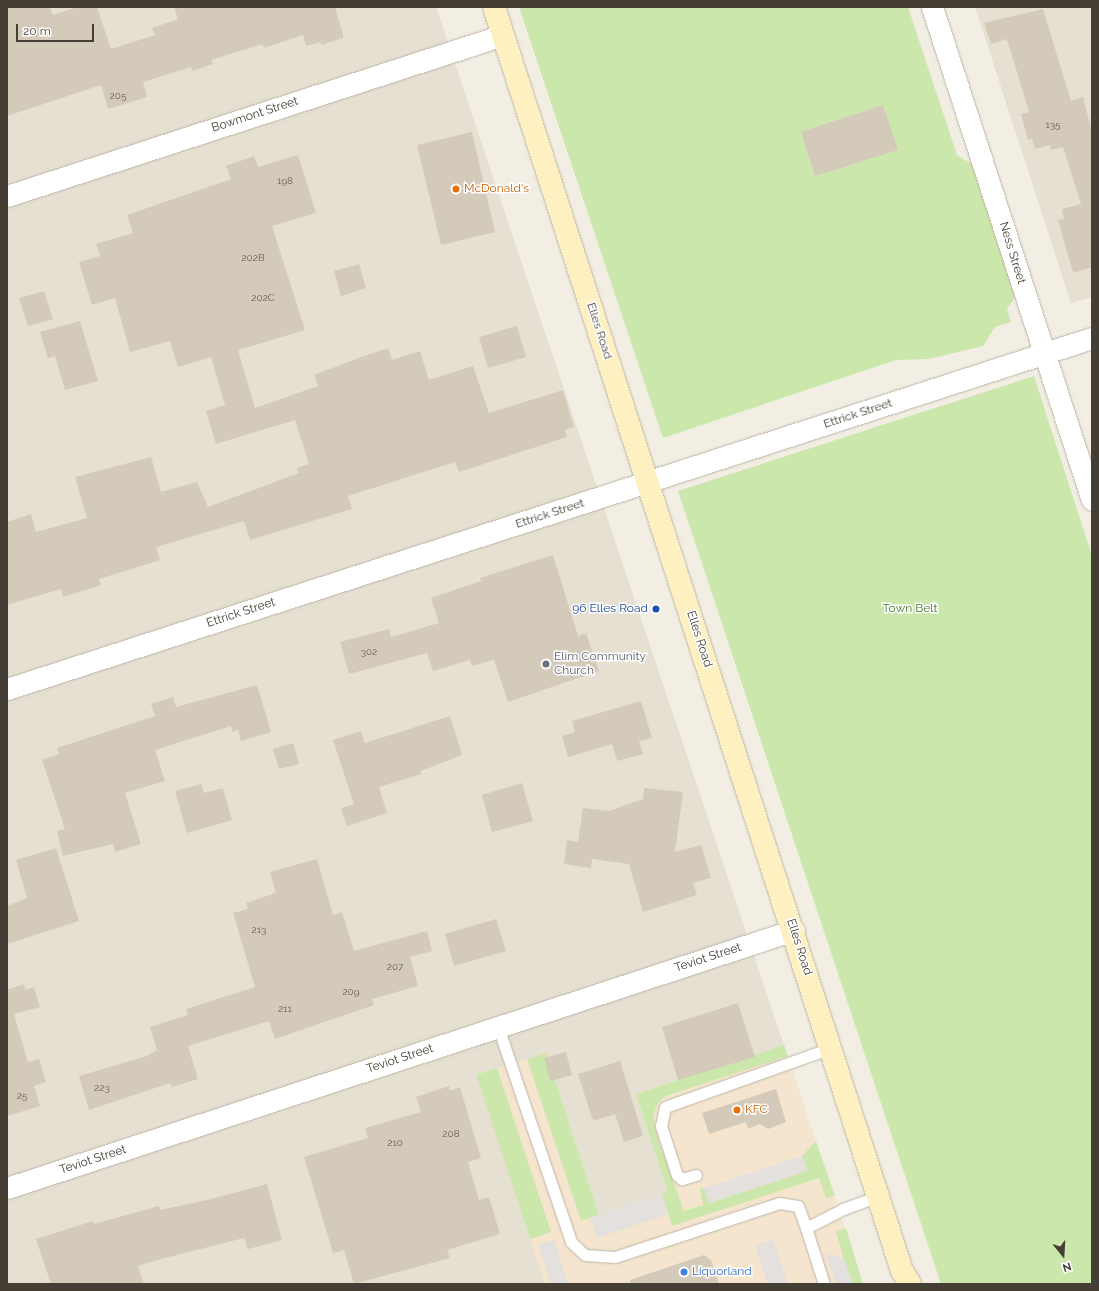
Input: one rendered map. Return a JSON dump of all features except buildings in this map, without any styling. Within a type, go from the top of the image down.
[{"type":"main road","name":"Elles Road","points":[[494,7],[794,930],[904,1280]]},
{"type":"street","name":"Ness Street","points":[[932,7],[1092,500]]},
{"type":"street","name":"Bowmont Street","points":[[7,196],[503,35]]},
{"type":"street","name":"Ettrick Street","points":[[7,689],[1092,338]]},
{"type":"street","name":"Teviot Street","points":[[7,1188],[794,930]]},
{"type":"lane","points":[[498,1027],[571,1242],[584,1255],[615,1257],[779,1203],[798,1206],[824,1284]]},
{"type":"lane","points":[[696,1175],[682,1179],[677,1175],[661,1126],[665,1107],[831,1048]]},
{"type":"lane","points":[[806,1228],[843,1209],[878,1196]]},
{"type":"shaded area","points":[[7,7],[436,7],[784,1045],[636,1094],[668,1192],[599,1215],[546,1053],[476,1075],[545,1284],[7,1284]]},
{"type":"shaded area","points":[[975,7],[1092,7],[1092,297],[1071,303]]},
{"type":"shaded area","points":[[784,1045],[863,1284],[545,1284],[476,1075],[546,1053],[599,1215],[668,1192],[636,1094]]},
{"type":"shaded area","points":[[802,1156],[807,1171],[709,1203],[704,1188]]},
{"type":"shaded area","points":[[662,1194],[668,1214],[597,1238],[590,1218]]},
{"type":"shaded area","points":[[554,1240],[568,1284],[551,1284],[538,1245]]},
{"type":"shaded area","points":[[773,1240],[788,1284],[768,1284],[761,1264],[755,1245]]},
{"type":"shaded area","points":[[826,1254],[844,1259],[853,1284],[836,1284]]},
{"type":"green space","points":[[519,7],[908,7],[957,155],[972,164],[1016,296],[1007,309],[1011,322],[995,327],[983,346],[929,359],[896,360],[663,438]]},
{"type":"green space","name":"Town Belt","points":[[1034,376],[1092,556],[1092,1284],[941,1284],[678,491]]},
{"type":"green space","points":[[784,1045],[788,1056],[666,1096],[658,1103],[653,1116],[656,1134],[684,1211],[703,1205],[700,1187],[704,1188],[709,1203],[807,1171],[802,1156],[816,1141],[835,1196],[826,1198],[819,1178],[672,1226],[662,1194],[668,1192],[636,1094]]},
{"type":"green space","points":[[546,1053],[599,1215],[581,1221],[527,1059]]},
{"type":"green space","points":[[497,1068],[551,1232],[530,1239],[476,1075]]},
{"type":"green space","points":[[846,1228],[863,1284],[853,1284],[844,1259],[836,1232]]},
{"type":"place","name":"McDonald's","points":[[456,189]]},
{"type":"place","name":"96 Elles Road","points":[[656,609]]},
{"type":"place","name":"Elim Community Church","points":[[546,664]]},
{"type":"place","name":"KFC","points":[[737,1110]]},
{"type":"place","name":"Liquorland","points":[[684,1272]]}]
